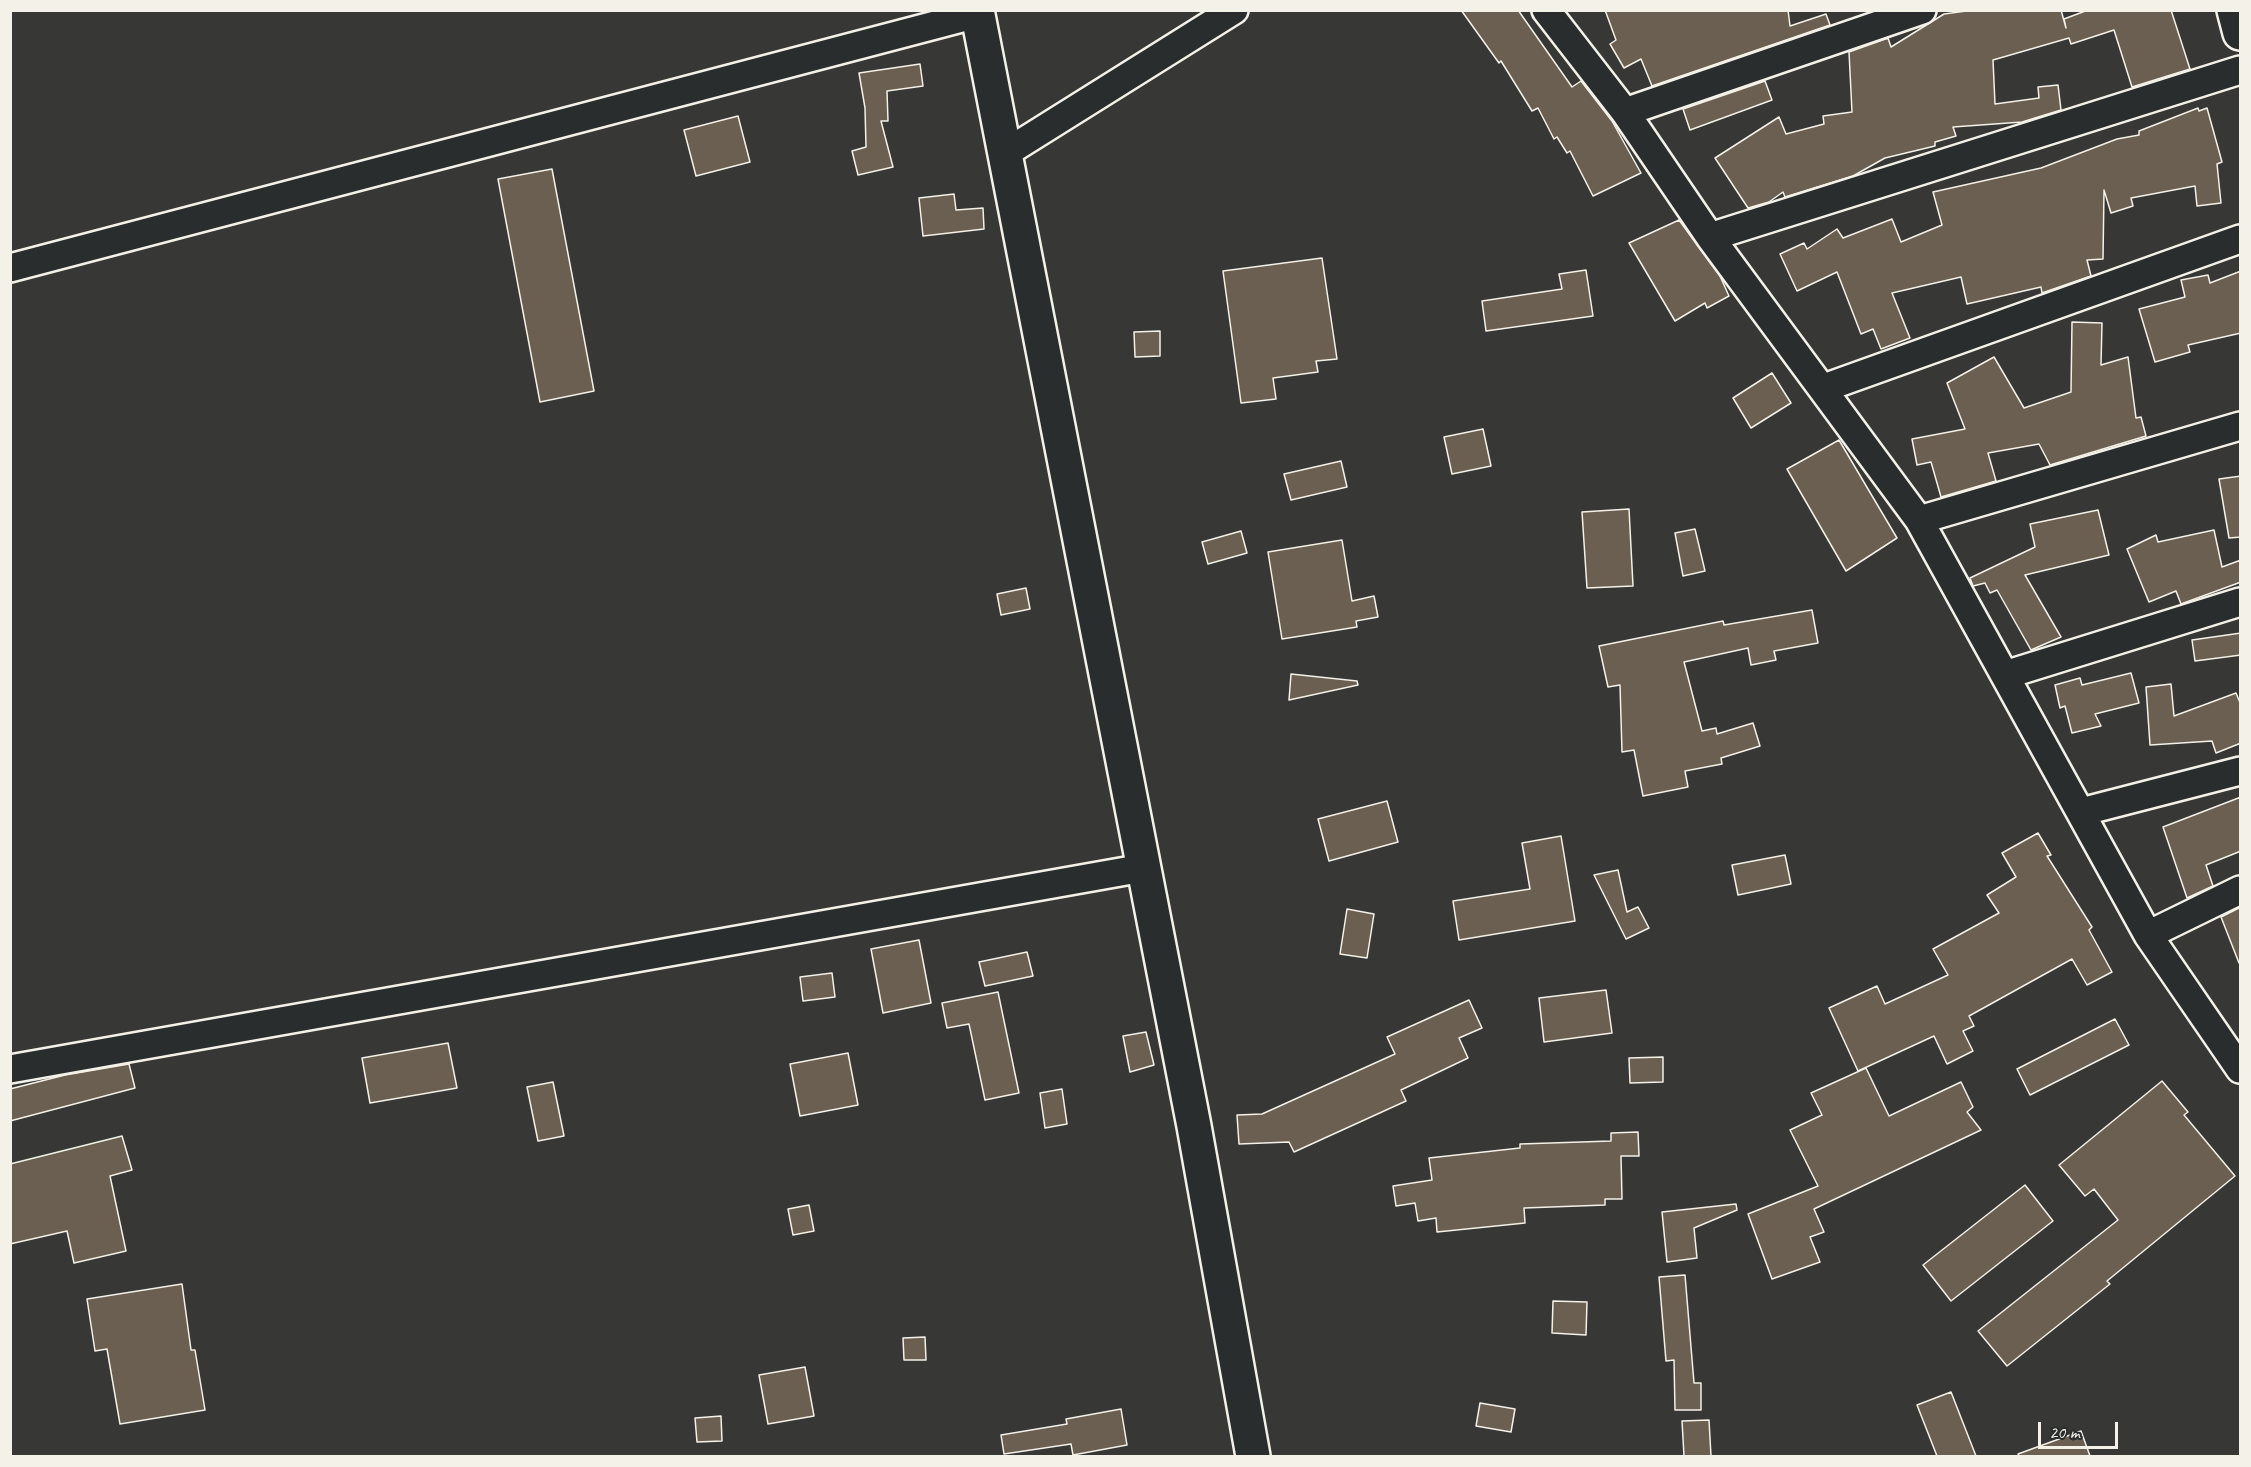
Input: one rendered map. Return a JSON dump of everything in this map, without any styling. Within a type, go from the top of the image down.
[{"type":"street","points":[[1004,154],[1234,10]]},
{"type":"street","points":[[1546,10],[1625,112],[1710,237],[1824,388],[1919,520],[2148,935],[2241,1069]]},
{"type":"street","points":[[1625,112],[1922,10]]},
{"type":"street","points":[[2234,10],[2241,33]]},
{"type":"street","points":[[10,268],[977,13],[1143,868],[1253,1456]]},
{"type":"street","points":[[1710,237],[2241,70]]},
{"type":"street","points":[[1824,388],[2241,239]]},
{"type":"street","points":[[1919,520],[2241,426]]},
{"type":"street","points":[[2005,675],[2241,602]]},
{"type":"street","points":[[2081,812],[2241,771]]},
{"type":"street","points":[[10,1069],[1143,868]]},
{"type":"street","points":[[2148,935],[2241,890]]},
{"type":"building","points":[[1461,10],[1518,10],[1572,87],[1581,81],[1612,121],[1641,173],[1593,196],[1570,151],[1567,153],[1557,137],[1554,139],[1538,108],[1532,111],[1501,61],[1499,63]]},
{"type":"building","points":[[1605,10],[1788,10],[1790,26],[1826,14],[1830,25],[1652,86],[1641,59],[1624,68],[1610,44],[1616,40]]},
{"type":"building","points":[[1974,10],[2061,10],[2066,28],[2064,19],[2088,10],[2171,10],[2190,69],[2132,87],[2114,30],[2071,44],[2069,38],[1993,60],[1995,104],[2039,98],[2038,87],[2058,85],[2061,110],[2022,122],[1953,127],[1956,136],[1935,142],[1935,146],[1885,158],[1853,176],[1785,197],[1783,192],[1769,202],[1748,208],[1715,158],[1779,117],[1786,134],[1824,124],[1823,116],[1852,112],[1849,52],[1888,38],[1891,47],[1944,14]]},
{"type":"building","points":[[920,64],[923,86],[887,91],[888,121],[881,121],[893,167],[858,175],[852,151],[866,147],[865,108],[859,73]]},
{"type":"building","points":[[1765,81],[1772,100],[1690,130],[1683,109]]},
{"type":"building","points":[[2198,108],[2199,111],[2207,108],[2222,162],[2217,164],[2221,203],[2197,206],[2195,186],[2131,198],[2133,206],[2111,213],[2104,190],[2103,259],[2087,260],[2091,276],[2042,293],[2041,287],[1967,304],[1961,277],[1892,293],[1910,338],[1881,349],[1873,329],[1861,334],[1837,272],[1797,291],[1780,254],[1804,243],[1807,249],[1837,229],[1843,238],[1892,219],[1901,242],[1942,225],[1933,192],[2041,168],[2117,139],[2139,135],[2139,131]]},
{"type":"building","points":[[738,116],[750,162],[696,176],[684,130]]},
{"type":"building","points":[[552,169],[594,391],[540,402],[498,179]]},
{"type":"building","points":[[954,194],[956,210],[983,208],[984,229],[923,236],[919,198]]},
{"type":"building","points":[[1679,220],[1720,276],[1729,296],[1707,308],[1705,303],[1675,321],[1629,243]]},
{"type":"building","points":[[1322,258],[1337,359],[1316,361],[1318,372],[1273,378],[1276,399],[1241,403],[1223,271]]},
{"type":"building","points":[[1586,270],[1593,316],[1486,331],[1482,301],[1562,289],[1559,274]]},
{"type":"building","points":[[2241,271],[2241,333],[2188,345],[2190,352],[2155,362],[2139,309],[2185,297],[2181,280],[2208,275],[2210,283]]},
{"type":"building","points":[[2072,322],[2102,323],[2101,365],[2128,357],[2136,418],[2141,417],[2146,436],[2050,465],[2039,444],[1988,453],[1996,481],[1941,497],[1931,462],[1917,465],[1912,439],[1965,429],[1947,383],[1994,357],[2024,408],[2071,392]]},
{"type":"building","points":[[1160,331],[1160,356],[1135,357],[1134,332]]},
{"type":"building","points":[[1772,373],[1791,403],[1751,428],[1733,398]]},
{"type":"building","points":[[1483,429],[1491,466],[1452,474],[1444,437]]},
{"type":"building","points":[[1839,440],[1897,538],[1846,571],[1787,469]]},
{"type":"building","points":[[1341,461],[1347,487],[1291,500],[1284,474]]},
{"type":"building","points":[[2241,476],[2241,537],[2229,538],[2219,479]]},
{"type":"building","points":[[1629,509],[1633,586],[1587,588],[1582,512]]},
{"type":"building","points":[[2098,510],[2109,555],[2025,575],[2061,637],[2031,650],[1997,590],[1990,593],[1985,583],[1973,586],[1970,578],[2035,547],[2030,524]]},
{"type":"building","points":[[1695,529],[1705,571],[1683,576],[1675,533]]},
{"type":"building","points":[[2214,530],[2222,567],[2241,560],[2241,582],[2181,604],[2176,591],[2149,602],[2127,549],[2156,535],[2158,542]]},
{"type":"building","points":[[1241,531],[1247,553],[1208,564],[1202,542]]},
{"type":"building","points":[[1342,540],[1352,601],[1374,596],[1378,617],[1356,621],[1357,627],[1282,639],[1268,552]]},
{"type":"building","points":[[1026,588],[1030,609],[1001,615],[997,594]]},
{"type":"building","points":[[1812,610],[1818,643],[1774,651],[1776,660],[1751,665],[1748,648],[1684,662],[1702,731],[1716,728],[1717,734],[1753,723],[1760,746],[1721,758],[1722,764],[1685,771],[1688,787],[1643,796],[1634,750],[1622,752],[1620,685],[1608,687],[1599,646],[1723,621],[1724,625]]},
{"type":"building","points":[[2241,633],[2241,655],[2195,661],[2192,640]]},
{"type":"building","points":[[2131,673],[2139,703],[2095,714],[2101,726],[2072,733],[2065,706],[2060,708],[2055,685],[2080,678],[2082,685]]},
{"type":"building","points":[[1291,674],[1357,681],[1358,685],[1289,700]]},
{"type":"building","points":[[2171,684],[2174,716],[2236,693],[2241,705],[2241,743],[2216,753],[2212,741],[2150,745],[2146,687]]},
{"type":"building","points":[[2241,797],[2241,851],[2206,865],[2213,886],[2187,898],[2163,827]]},
{"type":"building","points":[[1387,801],[1398,842],[1329,861],[1318,819]]},
{"type":"building","points":[[2038,833],[2051,855],[2047,856],[2092,927],[2089,930],[2112,972],[2087,985],[2072,959],[1969,1016],[1974,1026],[1963,1031],[1973,1051],[1947,1064],[1934,1036],[1858,1071],[1829,1008],[1877,986],[1885,1004],[1948,975],[1933,949],[1999,913],[1987,895],[2016,877],[2002,853]]},
{"type":"building","points":[[1561,836],[1575,921],[1459,940],[1453,901],[1530,889],[1522,843]]},
{"type":"building","points":[[1785,855],[1791,884],[1738,895],[1732,865]]},
{"type":"building","points":[[1618,870],[1627,912],[1638,907],[1649,928],[1626,939],[1594,875]]},
{"type":"building","points":[[2241,907],[2241,963],[2239,963],[2221,917]]},
{"type":"building","points":[[1347,909],[1374,914],[1367,958],[1340,954]]},
{"type":"building","points":[[919,940],[931,1003],[883,1013],[871,949]]},
{"type":"building","points":[[1027,952],[1033,976],[985,986],[979,962]]},
{"type":"building","points":[[832,973],[835,997],[803,1001],[800,977]]},
{"type":"building","points":[[1606,990],[1612,1033],[1544,1042],[1539,998]]},
{"type":"building","points":[[998,992],[1019,1093],[985,1100],[969,1024],[947,1028],[942,1003]]},
{"type":"building","points":[[1469,1000],[1482,1028],[1459,1038],[1468,1058],[1401,1090],[1406,1101],[1294,1152],[1289,1142],[1239,1144],[1237,1115],[1262,1114],[1395,1054],[1387,1037]]},
{"type":"building","points":[[2115,1019],[2129,1045],[2030,1095],[2017,1069]]},
{"type":"building","points":[[1146,1032],[1154,1065],[1130,1072],[1123,1036]]},
{"type":"building","points":[[448,1043],[457,1088],[370,1103],[362,1058]]},
{"type":"building","points":[[848,1053],[858,1105],[800,1116],[790,1064]]},
{"type":"building","points":[[1663,1057],[1663,1082],[1630,1083],[1629,1058]]},
{"type":"building","points":[[129,1064],[135,1088],[10,1121],[10,1089],[65,1075]]},
{"type":"building","points":[[1866,1068],[1889,1116],[1961,1082],[1973,1107],[1967,1112],[1981,1130],[1814,1209],[1824,1232],[1810,1237],[1820,1262],[1772,1279],[1748,1214],[1818,1186],[1790,1130],[1822,1115],[1811,1093]]},
{"type":"building","points":[[2162,1081],[2188,1112],[2184,1115],[2235,1176],[2107,1281],[2110,1284],[2007,1366],[1978,1331],[2118,1220],[2094,1189],[2085,1196],[2059,1165]]},
{"type":"building","points":[[553,1082],[564,1136],[538,1141],[527,1087]]},
{"type":"building","points":[[1062,1089],[1067,1124],[1045,1128],[1040,1093]]},
{"type":"building","points":[[1638,1132],[1639,1156],[1621,1156],[1622,1199],[1605,1199],[1605,1205],[1524,1208],[1525,1223],[1437,1232],[1436,1218],[1418,1221],[1415,1203],[1396,1206],[1393,1186],[1432,1180],[1429,1158],[1520,1148],[1520,1144],[1611,1141],[1611,1133]]},
{"type":"building","points":[[122,1136],[132,1170],[110,1176],[126,1251],[74,1263],[67,1231],[10,1244],[10,1164]]},
{"type":"building","points":[[2025,1185],[2053,1221],[1951,1301],[1923,1265]]},
{"type":"building","points":[[1736,1204],[1737,1210],[1694,1228],[1697,1258],[1667,1262],[1662,1212]]},
{"type":"building","points":[[809,1205],[814,1231],[793,1235],[788,1209]]},
{"type":"building","points":[[1685,1275],[1694,1383],[1701,1383],[1701,1410],[1675,1410],[1674,1360],[1666,1361],[1659,1277]]},
{"type":"building","points":[[182,1284],[191,1350],[195,1350],[205,1410],[120,1424],[107,1349],[95,1351],[87,1299]]},
{"type":"building","points":[[1553,1301],[1587,1302],[1586,1335],[1552,1333]]},
{"type":"building","points":[[925,1337],[926,1360],[904,1360],[903,1338]]},
{"type":"building","points":[[805,1367],[814,1416],[768,1424],[759,1375]]},
{"type":"building","points":[[1951,1392],[1976,1456],[1937,1456],[1917,1405]]},
{"type":"building","points":[[1480,1403],[1515,1409],[1511,1432],[1476,1426]]},
{"type":"building","points":[[1121,1409],[1127,1445],[1073,1455],[1071,1444],[1004,1454],[1001,1435],[1067,1424],[1066,1419]]},
{"type":"building","points":[[721,1416],[722,1441],[697,1442],[695,1418]]},
{"type":"building","points":[[1709,1420],[1711,1456],[1684,1456],[1682,1421]]},
{"type":"building","points":[[2081,1431],[2090,1456],[2019,1456],[2018,1454]]}]
